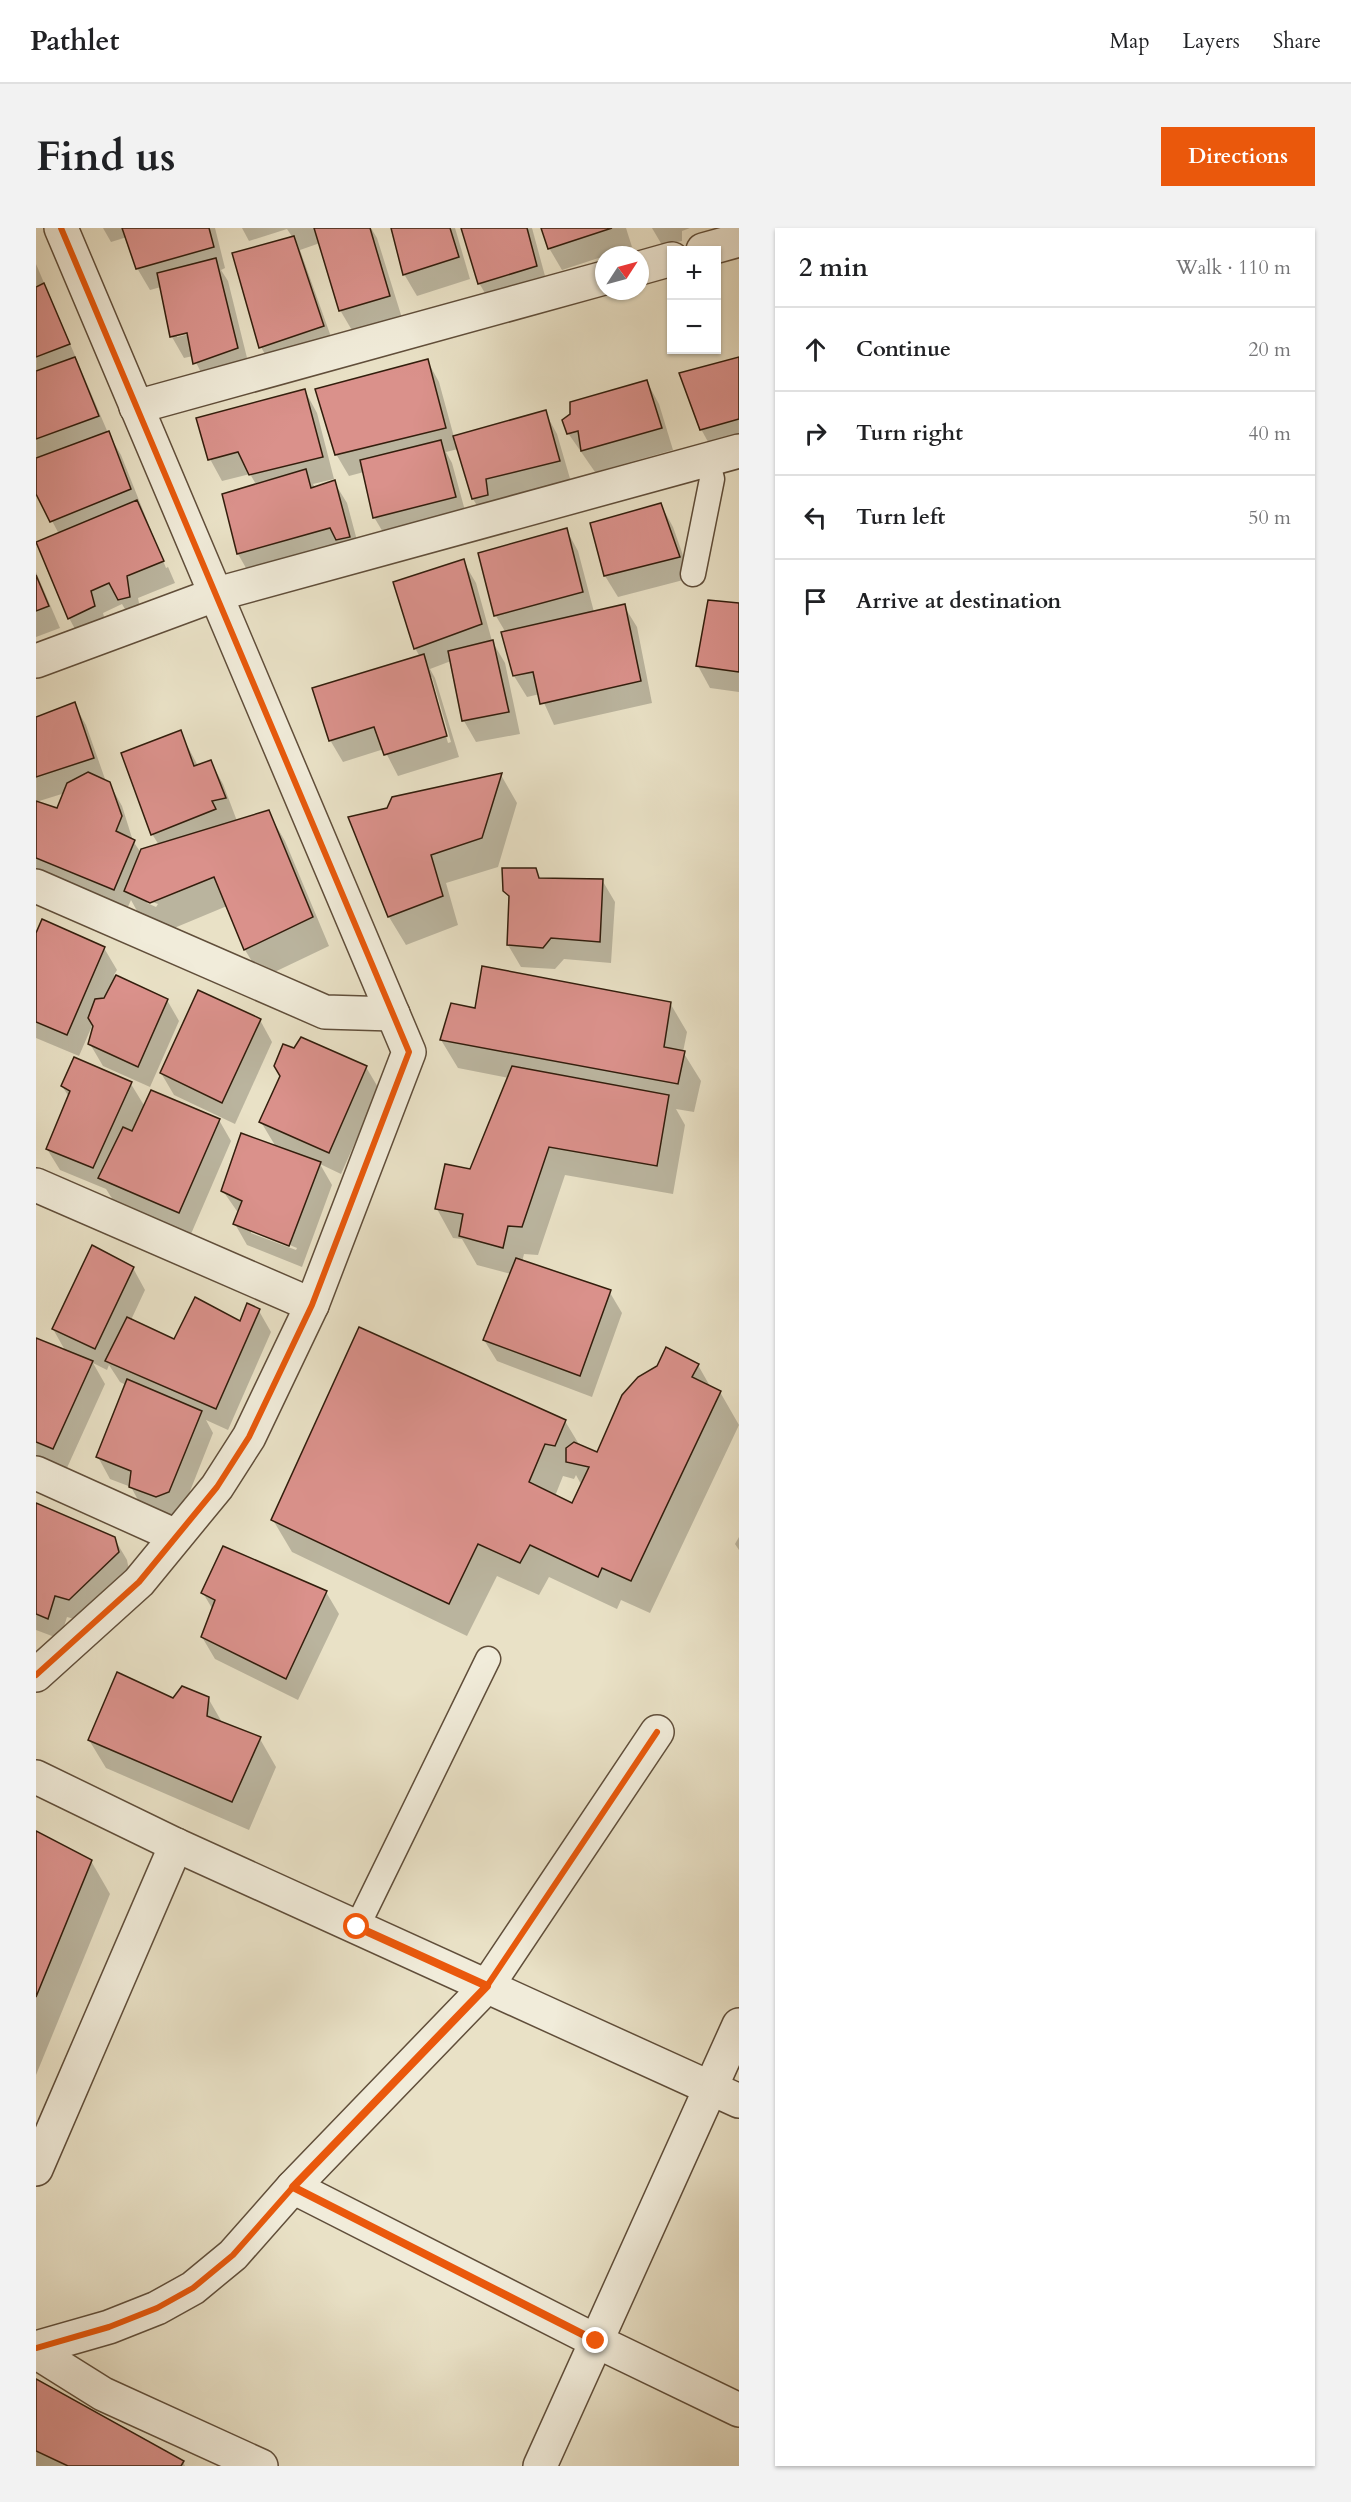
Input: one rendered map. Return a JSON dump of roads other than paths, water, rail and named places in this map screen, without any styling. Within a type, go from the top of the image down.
[{"type":"street","points":[[36,1674],[139,1582],[217,1487],[249,1437],[312,1305],[410,1052],[61,228]]},
{"type":"street","points":[[717,246],[739,240]]},
{"type":"street","points":[[649,265],[667,260]]},
{"type":"street","points":[[136,407],[595,280]]},
{"type":"street","points":[[36,661],[217,594],[739,451]]},
{"type":"street","points":[[36,886],[325,1012],[393,1014]]},
{"type":"street","points":[[36,1185],[312,1305]]},
{"type":"street","points":[[36,1473],[176,1536]]},
{"type":"street","points":[[36,2350],[157,2308],[193,2288],[233,2255],[293,2187],[487,1986],[657,1732]]},
{"type":"street","points":[[36,1777],[176,1845],[739,2101]]},
{"type":"street","points":[[36,2169],[176,1845]]},
{"type":"street","points":[[540,2466],[739,2025]]},
{"type":"street","points":[[293,2187],[596,2341],[739,2410]]},
{"type":"street","points":[[36,2350],[103,2394],[261,2466]]},
{"type":"lane","points":[[693,574],[712,479],[706,460]]},
{"type":"lane","points":[[357,1927],[488,1659]]}]
